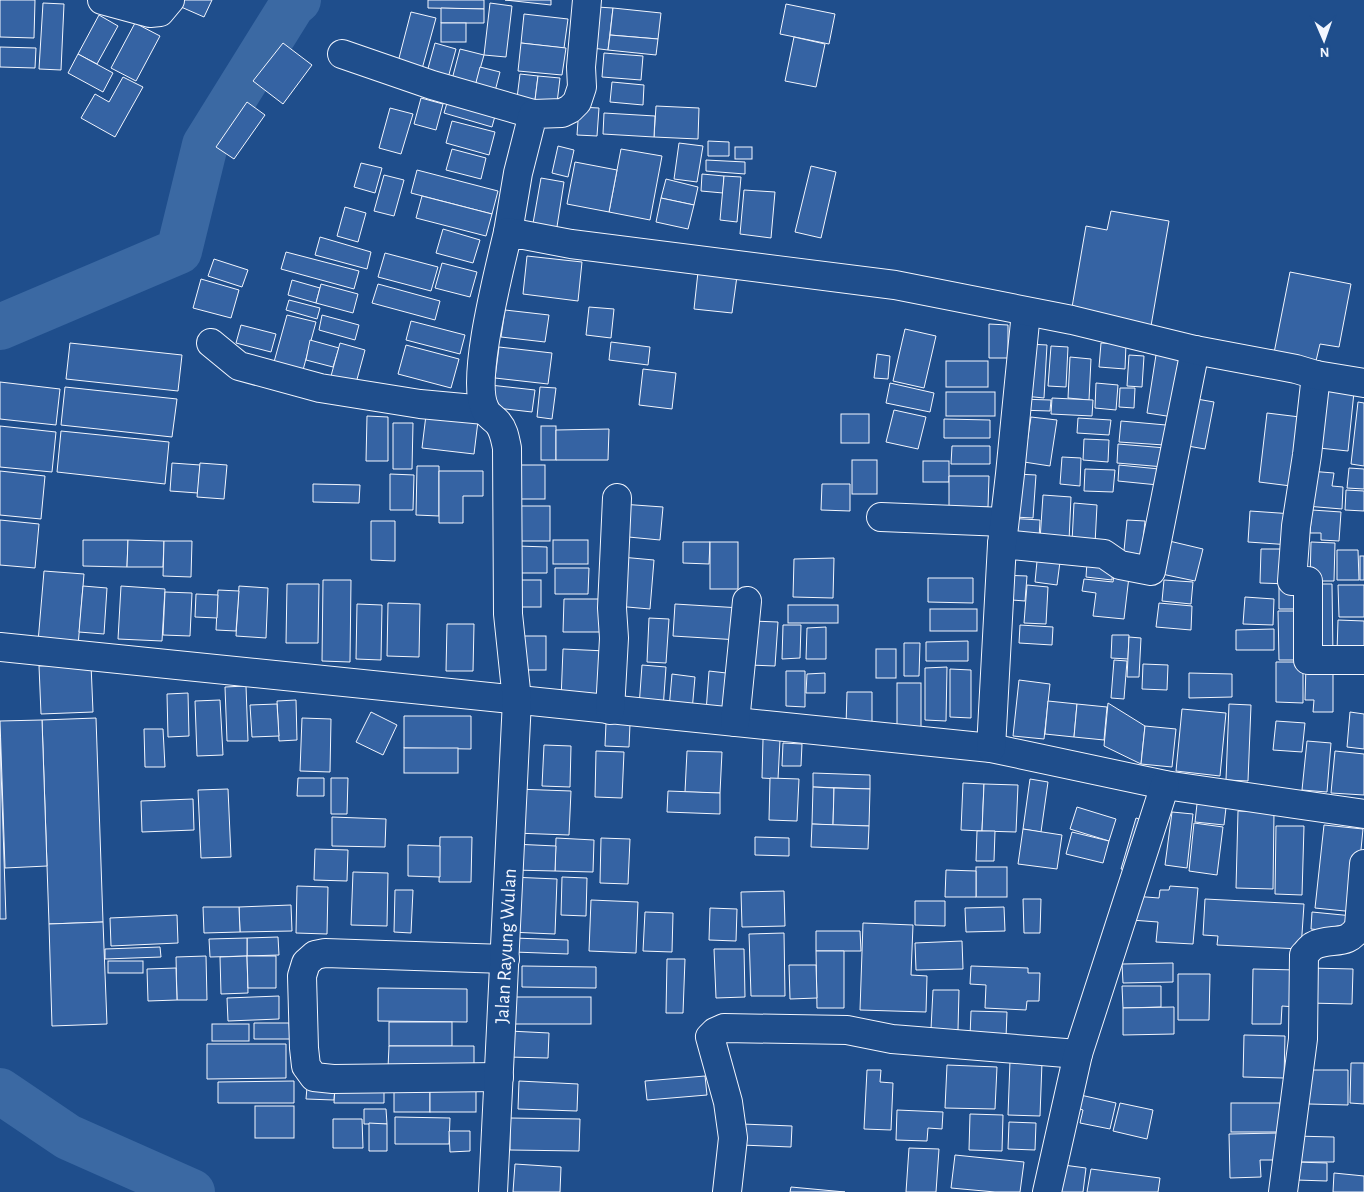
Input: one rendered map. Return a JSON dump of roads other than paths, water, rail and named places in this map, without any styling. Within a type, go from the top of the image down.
[{"type":"street","points":[[102,0],[150,13],[160,12],[170,0]]},
{"type":"street","points":[[342,54],[432,85],[533,114],[562,113],[570,110],[577,102],[582,87],[581,67],[587,0]]},
{"type":"street","points":[[211,342],[239,366],[320,388],[420,404],[485,410],[481,389],[485,337],[508,232],[518,174],[533,114]]},
{"type":"street","points":[[508,232],[571,244],[895,285],[1072,320],[1195,350],[1364,383]]},
{"type":"street","points":[[991,748],[1003,533],[1026,312]]},
{"type":"street","points":[[881,516],[1003,533],[1104,554],[1120,565],[1151,570],[1195,350]]},
{"type":"street","points":[[1316,375],[1307,455],[1296,526],[1292,581],[1308,581],[1308,660],[1364,660]]},
{"type":"street","name":"Jalan Rayung Wulan","points":[[485,410],[499,424],[504,433],[508,448],[508,614],[517,700],[493,1192]]},
{"type":"street","points":[[610,710],[614,638],[612,608],[617,498]]},
{"type":"street","points":[[735,722],[747,600]]},
{"type":"street","points":[[0,647],[991,748],[1165,786],[1364,814]]},
{"type":"street","points":[[1047,1192],[1078,1054],[1165,786]]},
{"type":"street","points":[[1283,1192],[1303,1039],[1304,955],[1312,947],[1346,939],[1354,935],[1359,926],[1364,864]]},
{"type":"street","points":[[499,1077],[333,1079],[314,1077],[306,1066],[302,976],[306,963],[315,955],[325,953],[505,959]]},
{"type":"street","points":[[727,1192],[732,1138],[728,1102],[710,1037],[715,1032],[724,1028],[847,1030],[892,1039],[1078,1054]]},
{"type":"waterway","points":[[0,327],[179,251],[205,145],[292,5],[298,0]]},
{"type":"waterway","points":[[0,1091],[68,1137],[192,1192]]}]
